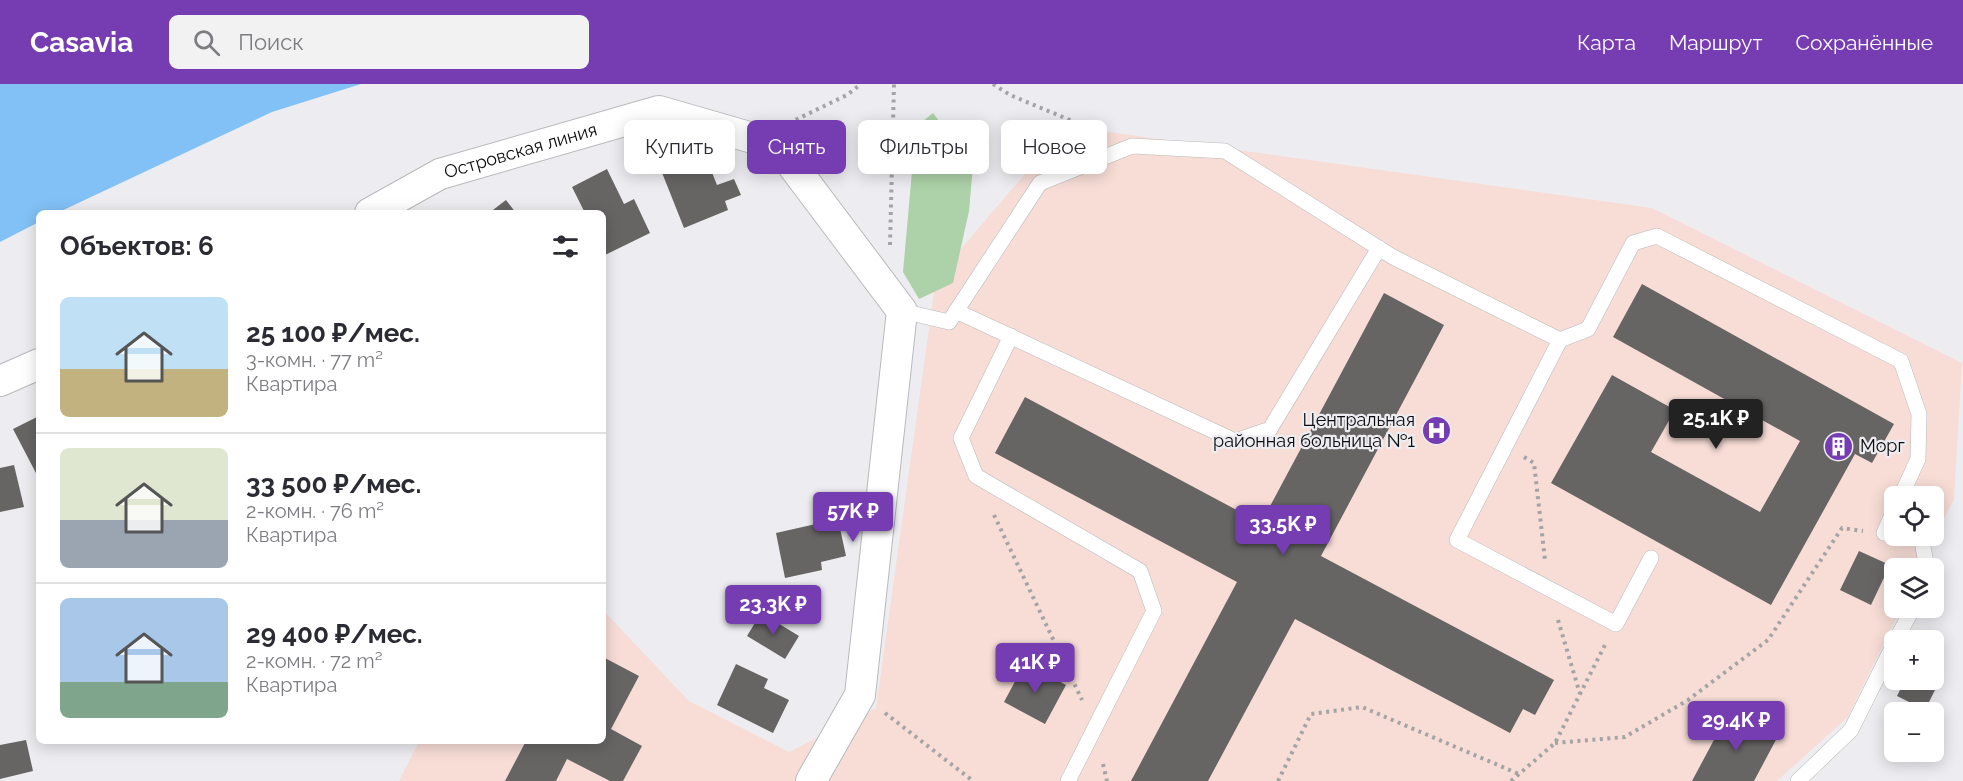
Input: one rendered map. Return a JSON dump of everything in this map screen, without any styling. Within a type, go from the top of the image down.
[{"type":"street","name":"Островская линия","points":[[375,210],[440,174],[659,111],[747,136]]},
{"type":"street","name":"Островская линия","points":[[798,174],[896,302]]},
{"type":"street","points":[[811,781],[860,695],[896,302]]},
{"type":"street","points":[[0,381],[36,365]]},
{"type":"lane","points":[[896,302],[949,322],[1040,183],[1132,146],[1225,151],[1379,248],[1560,340]]},
{"type":"lane","points":[[1651,558],[1616,624],[1457,540],[1560,340],[1588,329],[1633,243],[1657,236],[1901,360],[1919,414],[1918,459],[1906,486]]},
{"type":"lane","points":[[957,311],[1235,441],[1270,429],[1379,248]]},
{"type":"lane","points":[[1011,336],[961,438],[976,476],[1140,571],[1154,611],[1068,781]]},
{"type":"lane","points":[[1911,474],[1913,486]]},
{"type":"lane","points":[[1798,781],[1851,730],[1884,664]]},
{"type":"path","points":[[795,120],[847,95],[861,84]]},
{"type":"path","points":[[890,247],[894,84]]},
{"type":"path","points":[[993,84],[1010,95],[1132,146]]},
{"type":"path","points":[[976,476],[1095,729],[1107,781]]},
{"type":"path","points":[[1555,743],[1624,737],[1688,700],[1768,640],[1842,528],[1884,533]]},
{"type":"path","points":[[1511,781],[1555,743],[1616,624]]},
{"type":"path","points":[[860,695],[973,781]]},
{"type":"path","points":[[1278,781],[1311,714],[1362,707],[1519,774]]},
{"type":"shaded area","name":"Центральная районная больница №1","points":[[1107,132],[1652,208],[1962,363],[1954,499],[1944,519],[1944,486],[1884,486],[1884,546],[1931,546],[1925,558],[1884,558],[1884,618],[1896,618],[1890,630],[1884,630],[1884,643],[1848,717],[1777,781],[399,781],[418,744],[606,744],[606,613],[689,701],[789,752],[876,708],[936,278],[1025,174],[1107,174]]},
{"type":"green space","points":[[933,113],[938,120],[924,120]]},
{"type":"green space","points":[[912,174],[972,174],[969,211],[953,283],[919,299],[903,272]]},
{"type":"water","points":[[0,84],[361,84],[272,112],[63,210],[36,210],[36,224],[0,242]]},
{"type":"building","points":[[607,169],[624,204],[634,199],[650,233],[606,255],[606,210],[584,210],[572,187]]},
{"type":"building","points":[[663,174],[713,174],[717,185],[734,179],[741,195],[725,201],[728,210],[684,228]]},
{"type":"building","points":[[506,200],[514,210],[493,210]]},
{"type":"building","name":"Морг","points":[[1642,284],[1894,424],[1872,463],[1855,454],[1771,605],[1551,483],[1612,375],[1675,410],[1651,452],[1760,512],[1800,441],[1613,337]]},
{"type":"building","points":[[1384,293],[1444,325],[1321,556],[1554,680],[1535,715],[1523,709],[1510,733],[1295,619],[1208,781],[1131,781],[1237,582],[995,453],[1025,397],[1261,523]]},
{"type":"building","points":[[36,418],[36,473],[13,429]]},
{"type":"building","points":[[14,465],[24,507],[0,512],[0,468]]},
{"type":"building","points":[[838,519],[846,556],[821,562],[822,570],[785,578],[776,533]]},
{"type":"building","points":[[1859,551],[1884,562],[1884,578],[1871,605],[1840,590]]},
{"type":"building","points":[[761,613],[799,636],[785,659],[747,636]]},
{"type":"building","points":[[606,659],[639,676],[611,729],[642,746],[623,781],[610,781],[567,759],[556,781],[505,781],[524,744],[606,744]]},
{"type":"building","points":[[1025,663],[1066,685],[1045,724],[1004,702]]},
{"type":"building","points":[[736,664],[768,679],[764,688],[789,700],[773,733],[717,705]]},
{"type":"building","points":[[1900,690],[1935,690],[1929,702],[1909,702],[1897,696]]},
{"type":"building","points":[[1730,710],[1778,736],[1754,781],[1692,781]]},
{"type":"building","points":[[26,740],[33,771],[0,779],[0,745]]},
{"type":"place","name":"Центральная районная больница №1","points":[[1436,430]]},
{"type":"place","name":"Морг","points":[[1839,446]]}]
